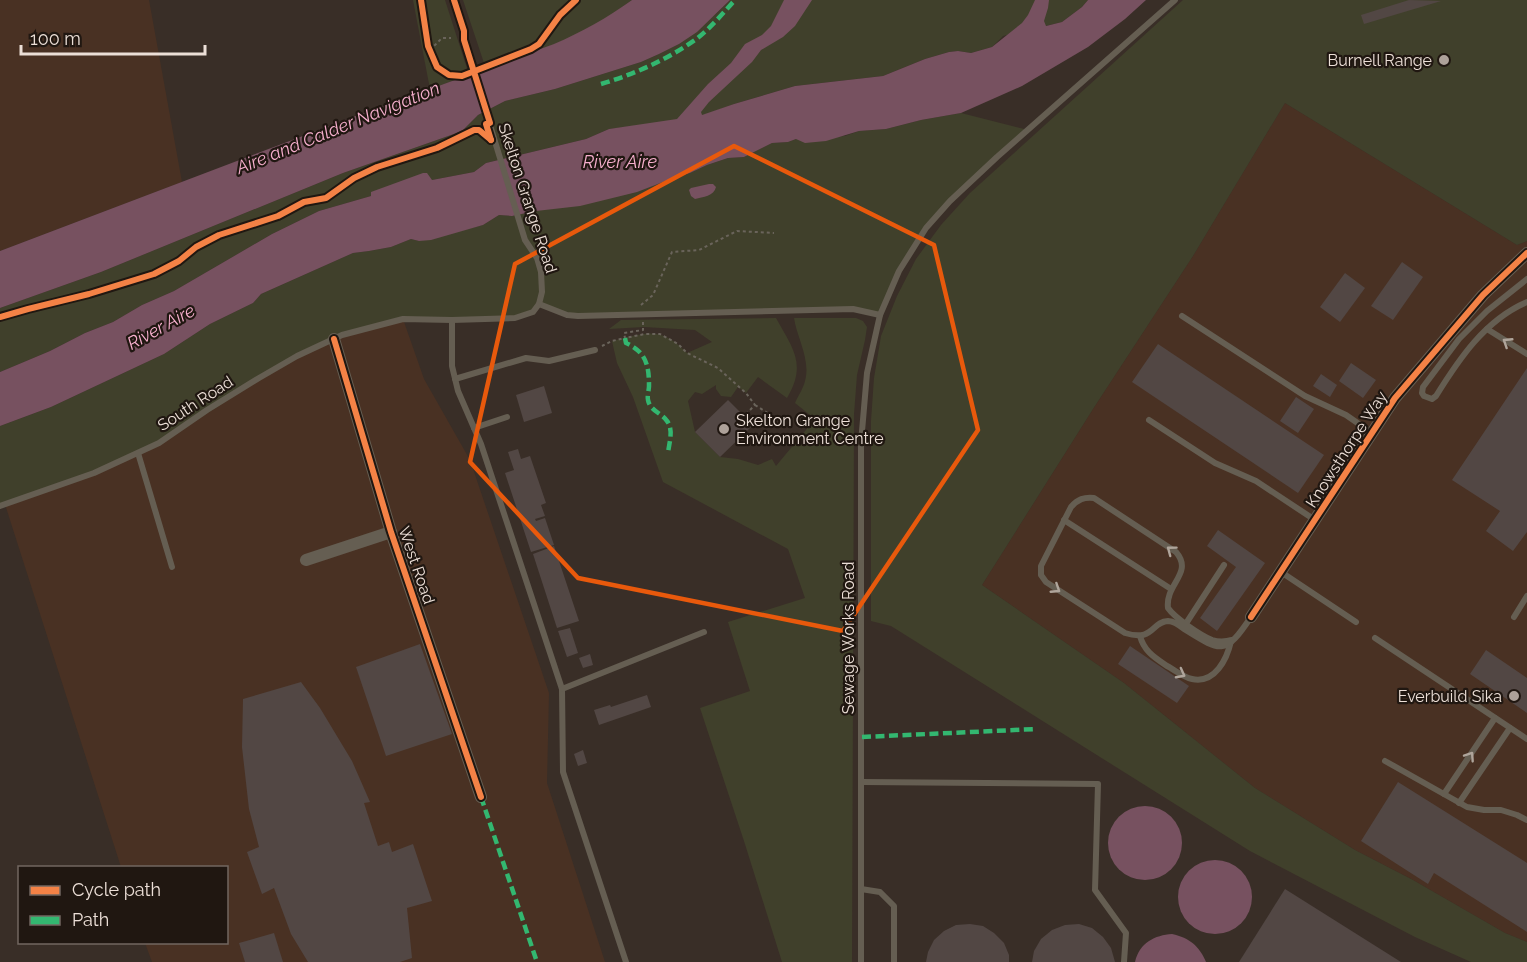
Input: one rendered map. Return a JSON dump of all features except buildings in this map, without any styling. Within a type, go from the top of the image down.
[{"type":"street","name":"Knowsthorpe Way","points":[[1251,617],[1395,398],[1483,295],[1527,253]]},
{"type":"street","name":"West Road","points":[[334,339],[391,532],[481,797]]},
{"type":"street","points":[[306,560],[391,532]]},
{"type":"lane","name":"Skelton Grange Road","points":[[454,0],[525,240],[537,258],[541,272],[542,292],[539,304]]},
{"type":"lane","name":"Sewage Works Road","points":[[861,962],[861,444],[867,372],[880,315],[899,271],[926,228],[950,201],[1175,0]]},
{"type":"lane","points":[[1527,279],[1487,311],[1459,339],[1423,387],[1424,396],[1432,399],[1436,396],[1469,348],[1487,329],[1527,302]]},
{"type":"lane","points":[[626,962],[563,772],[562,689],[488,466],[458,391],[452,366],[452,320],[515,318],[533,312],[539,304],[567,315],[578,316],[853,309],[880,315]]},
{"type":"lane","points":[[1182,316],[1305,396],[1346,415],[1372,433]]},
{"type":"lane","name":"South Road","points":[[0,506],[94,473],[159,444],[207,410],[259,378],[297,356],[342,335],[403,319],[452,320]]},
{"type":"lane","points":[[1487,329],[1527,354]]},
{"type":"lane","points":[[455,379],[526,358],[549,361],[595,350]]},
{"type":"lane","points":[[474,428],[507,417]]},
{"type":"lane","points":[[1149,420],[1215,463],[1256,481],[1315,520]]},
{"type":"lane","points":[[138,453],[172,567]]},
{"type":"lane","points":[[1184,625],[1168,608],[1167,601],[1182,570],[1182,560],[1176,552],[1094,498],[1081,498],[1076,502],[1064,520],[1041,566],[1043,579],[1125,633],[1140,636],[1151,632],[1162,622],[1173,622],[1219,642],[1232,640],[1238,636],[1251,617]]},
{"type":"lane","points":[[1064,520],[1171,589]]},
{"type":"lane","points":[[1184,625],[1224,565]]},
{"type":"lane","points":[[1281,572],[1356,622]]},
{"type":"lane","points":[[1514,617],[1527,596]]},
{"type":"lane","points":[[562,689],[704,632]]},
{"type":"lane","points":[[1140,636],[1147,651],[1191,679],[1211,676],[1218,670],[1228,653],[1232,640]]},
{"type":"lane","points":[[1375,638],[1527,739]]},
{"type":"lane","points":[[1444,794],[1496,718]]},
{"type":"lane","points":[[1459,803],[1510,728]]},
{"type":"lane","points":[[1385,760],[1467,807],[1501,810],[1527,820]]},
{"type":"lane","points":[[862,782],[1098,784],[1095,890],[1126,933],[1124,962]]},
{"type":"lane","points":[[861,889],[880,892],[894,906],[894,962]]},
{"type":"path","points":[[430,50],[442,38],[451,38]]},
{"type":"path","points":[[625,338],[624,333],[644,330],[641,304],[653,295],[672,252],[699,250],[737,231],[774,233]]},
{"type":"path","points":[[595,350],[612,341],[645,334],[660,334],[678,344],[687,353],[718,368],[746,393],[755,405],[774,417]]},
{"type":"path","points":[[744,416],[755,405]]},
{"type":"highlighted area","points":[[734,146],[934,245],[978,430],[843,631],[578,578],[470,462],[515,264]]},
{"type":"shaded area","points":[[0,0],[149,0],[182,182],[0,251]]},
{"type":"shaded area","points":[[1285,103],[1517,245],[1527,241],[1527,942],[1505,933],[1413,880],[1355,850],[1255,788],[1124,683],[982,585],[1193,256]]},
{"type":"shaded area","points":[[403,319],[424,379],[470,460],[549,693],[547,783],[605,962],[152,962],[145,944],[228,944],[228,866],[121,866],[2,495],[348,327]]},
{"type":"green space","points":[[413,0],[445,0],[469,75],[430,89]]},
{"type":"green space","points":[[463,0],[632,0],[603,20],[561,42],[486,69]]},
{"type":"green space","points":[[730,0],[1088,0],[1062,22],[1003,36],[992,47],[971,53],[949,52],[883,76],[795,86],[708,114],[609,129],[586,139],[486,163],[474,172],[432,180],[319,211],[272,234],[174,291],[142,305],[113,322],[0,372],[0,308],[101,272],[343,173],[454,134],[463,130],[478,115],[505,101],[555,89],[641,62],[679,44]]},
{"type":"green space","points":[[1183,0],[1527,0],[1527,241],[1517,245],[1285,103],[1193,256],[982,585],[1124,683],[1255,788],[1355,850],[1413,880],[1505,933],[1527,942],[1527,962],[1471,962],[1415,937],[1250,851],[891,626],[871,621],[871,421],[874,378],[881,336],[897,296],[916,259],[941,225],[970,193]]},
{"type":"green space","points":[[961,113],[1028,130],[997,157],[926,228],[899,271],[880,315],[853,309],[578,316],[539,304],[524,316],[403,319],[342,335],[297,356],[159,444],[94,473],[0,506],[0,426],[51,407],[164,354],[210,324],[253,303],[261,294],[353,253],[391,247],[411,239],[419,241],[483,225],[499,215],[512,216],[660,182],[728,158],[744,157],[772,143],[845,136],[859,131],[886,129]]},
{"type":"green space","points":[[776,318],[792,348],[797,366],[793,386],[787,398],[758,377],[746,393],[738,387],[731,397],[721,396],[716,385],[702,394],[695,392],[688,401],[695,432],[720,457],[758,465],[772,459],[776,466],[815,419],[795,403],[804,384],[806,365],[794,318],[856,318],[863,321],[867,327],[857,375],[854,414],[852,962],[782,962],[700,708],[750,691],[728,622],[805,598],[788,549],[663,482],[633,397],[617,363],[612,341],[644,334],[660,335],[669,338],[687,353],[712,342],[695,330],[644,327],[609,329],[621,320]]},
{"type":"water","name":"Aire and Calder Navigation","points":[[632,0],[730,0],[697,32],[679,44],[641,62],[555,89],[505,101],[478,115],[463,130],[454,134],[343,173],[101,272],[0,308],[0,251],[353,117],[554,44],[594,24]]},
{"type":"water","name":"River Aire","points":[[784,0],[812,0],[795,26],[783,37],[761,50],[752,62],[709,102],[701,112],[702,115],[795,86],[883,76],[949,52],[971,53],[992,47],[1022,23],[1035,0],[1049,0],[1044,21],[1046,26],[1062,22],[1088,0],[1146,0],[1088,47],[1022,86],[961,113],[886,129],[859,131],[826,141],[805,143],[796,139],[772,143],[744,157],[728,158],[637,192],[580,206],[512,216],[499,215],[483,225],[431,240],[411,239],[391,247],[353,253],[261,294],[253,303],[210,324],[164,354],[51,407],[0,426],[0,372],[113,322],[142,305],[174,291],[272,234],[319,211],[371,196],[371,192],[423,173],[427,173],[432,180],[474,172],[486,163],[586,139],[609,129],[677,119],[708,84],[731,63],[745,44],[762,35],[771,26]]},
{"type":"water","points":[[709,184],[716,187],[711,194],[695,199],[691,196],[689,190],[691,188]]},
{"type":"water","points":[[1145,806],[1159,809],[1171,817],[1179,829],[1182,843],[1179,857],[1171,869],[1159,877],[1145,880],[1131,877],[1119,869],[1111,857],[1108,843],[1111,829],[1119,817],[1131,809]]},
{"type":"water","points":[[1215,860],[1236,866],[1246,876],[1252,897],[1246,918],[1236,928],[1215,934],[1194,928],[1184,918],[1178,897],[1184,876],[1194,866]]},
{"type":"water","points":[[1172,934],[1193,943],[1206,962],[1135,962],[1140,950],[1149,941]]},
{"type":"marked path","points":[[601,84],[626,76],[673,54],[706,31],[735,0]]},
{"type":"marked path","points":[[625,338],[626,343],[638,351],[645,360],[648,372],[649,404],[665,418],[670,428],[668,453]]},
{"type":"marked path","points":[[862,737],[1037,729]]},
{"type":"marked path","points":[[481,797],[537,962]]},
{"type":"cycle path","points":[[421,0],[428,46],[437,67],[449,75],[462,76],[539,44],[560,15],[576,0]]},
{"type":"cycle path","points":[[454,0],[490,123],[486,124],[491,140]]},
{"type":"cycle path","points":[[0,317],[154,274],[219,235],[278,216],[304,202],[326,198],[354,178],[377,167],[437,148],[474,130],[479,130],[491,140]]},
{"type":"cycle path","points":[[1251,617],[1395,398],[1483,295],[1527,253]]},
{"type":"cycle path","points":[[334,339],[391,532],[481,797]]},
{"type":"place","name":"Burnell Range","points":[[1444,60]]},
{"type":"place","name":"Skelton Grange Environment Centre","points":[[724,429]]},
{"type":"place","name":"Everbuild Sika","points":[[1514,696]]}]
